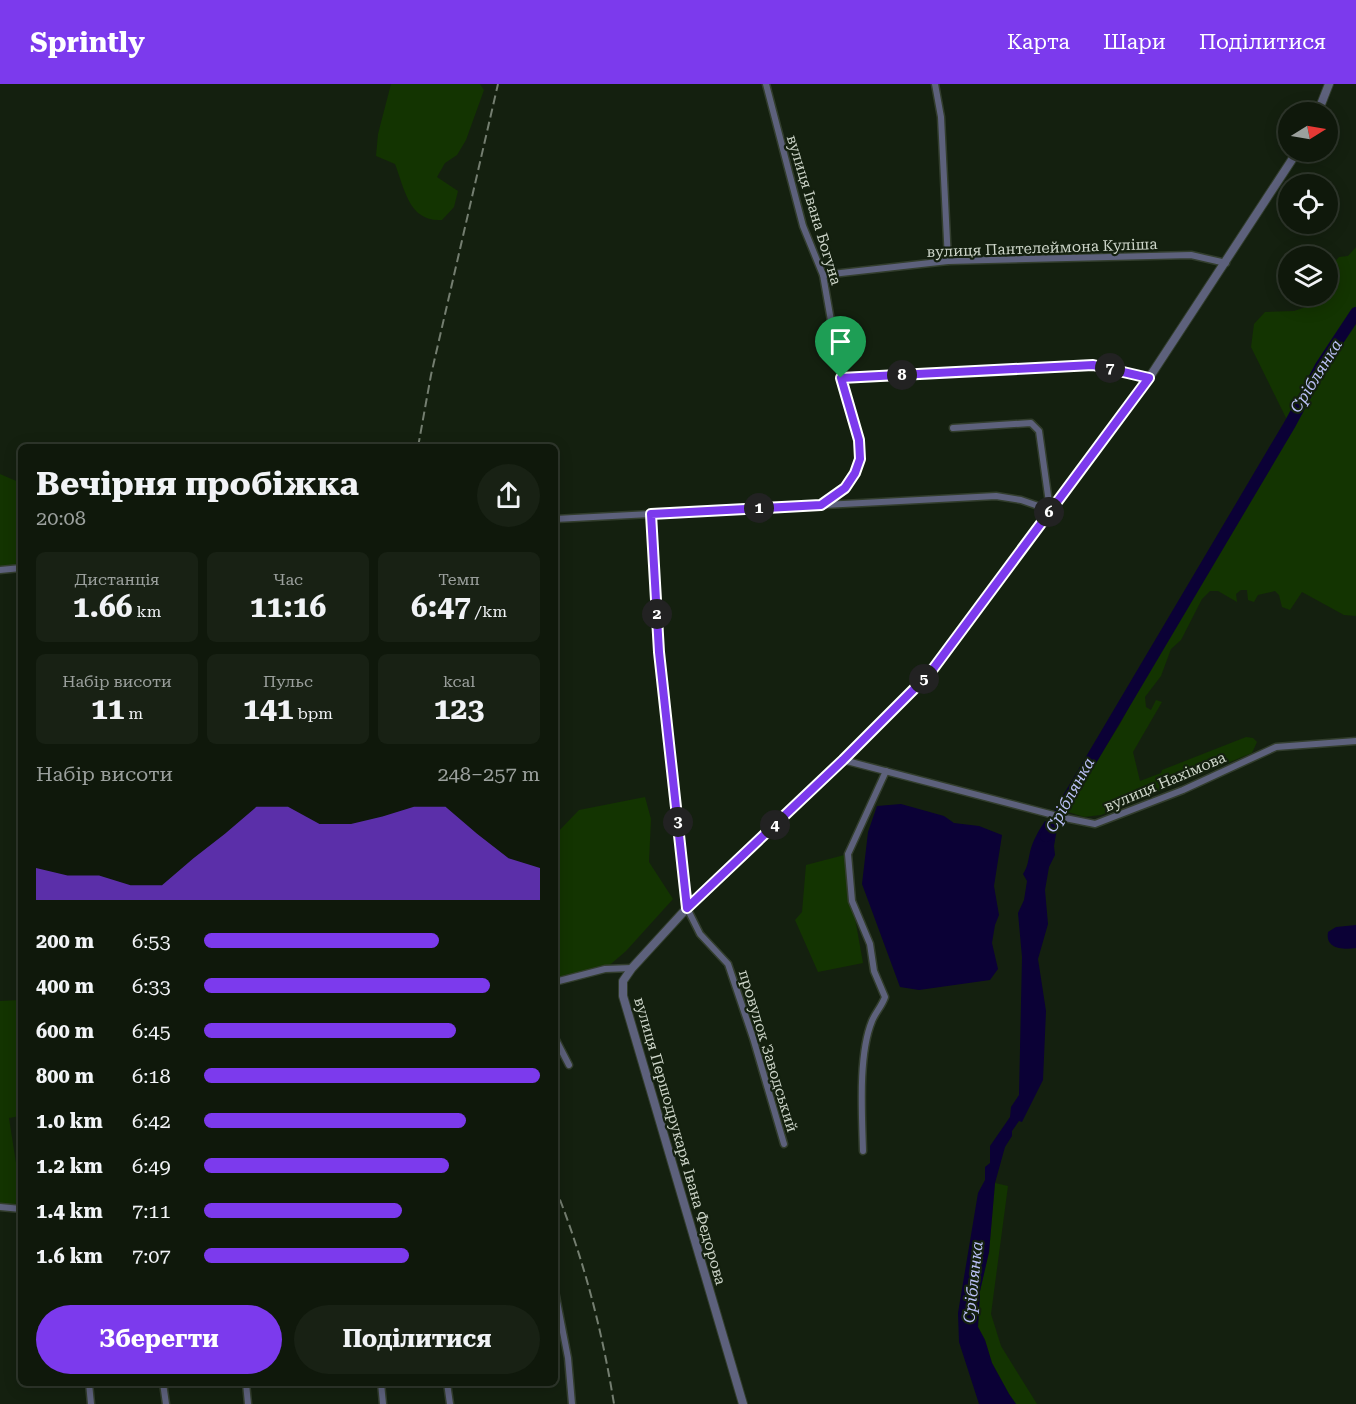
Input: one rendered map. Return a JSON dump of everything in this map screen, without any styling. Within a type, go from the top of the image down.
[{"type":"street","name":"вулиця Івана Богуна","points":[[766,84],[803,226],[823,275],[841,378],[859,440],[860,459],[855,473],[845,488],[821,505]]},
{"type":"street","points":[[935,84],[941,117],[948,261]]},
{"type":"street","points":[[1322,102],[1329,84]]},
{"type":"street","name":"вулиця Першодрукаря Івана Федорова","points":[[743,1404],[623,996],[623,981],[632,968],[687,908],[843,760],[930,673],[1149,378],[1291,162]]},
{"type":"street","name":"вулиця Пантелеймона Куліша","points":[[823,275],[948,261],[1191,255],[1226,263]]},
{"type":"street","points":[[841,378],[1093,365],[1149,378]]},
{"type":"street","points":[[558,519],[996,496],[1021,500],[1050,510],[1039,431],[1031,423],[953,428]]},
{"type":"street","points":[[651,514],[659,652],[687,908]]},
{"type":"street","points":[[0,570],[18,568]]},
{"type":"street","name":"вулиця Нахімова","points":[[843,760],[1095,824],[1183,790],[1276,747],[1356,741]]},
{"type":"street","points":[[863,1151],[862,1107],[866,1052],[872,1021],[885,997],[874,971],[870,944],[852,901],[848,854],[886,771]]},
{"type":"street","name":"провулок Заводський","points":[[687,908],[700,934],[728,964],[753,1038],[784,1144]]},
{"type":"street","points":[[558,981],[605,969],[632,968]]},
{"type":"street","points":[[558,1044],[569,1065]]},
{"type":"street","points":[[0,1207],[18,1209]]},
{"type":"street","points":[[558,1307],[568,1358],[572,1404]]},
{"type":"street","points":[[89,1386],[91,1404]]},
{"type":"street","points":[[164,1386],[166,1404]]},
{"type":"street","points":[[246,1386],[248,1404]]},
{"type":"street","points":[[381,1386],[383,1404]]},
{"type":"street","points":[[447,1386],[450,1404]]},
{"type":"green space","points":[[391,84],[480,84],[484,90],[466,140],[457,155],[445,163],[437,177],[458,191],[454,207],[442,220],[422,216],[415,210],[406,194],[395,164],[376,156],[378,134]]},
{"type":"green space","points":[[1356,247],[1356,616],[1344,615],[1302,592],[1290,610],[1282,607],[1279,595],[1275,591],[1258,595],[1254,602],[1248,600],[1247,590],[1241,590],[1236,594],[1237,602],[1218,591],[1210,591],[1202,599],[1181,640],[1171,649],[1161,676],[1145,697],[1146,707],[1151,710],[1156,700],[1162,702],[1133,752],[1140,781],[1246,737],[1253,738],[1257,742],[1252,753],[1101,815],[1084,817],[1065,811],[1120,724],[1225,531],[1289,424],[1251,347],[1254,324],[1265,312],[1294,311],[1309,306],[1338,306],[1338,258],[1348,256]]},
{"type":"green space","points":[[0,474],[18,482],[18,568],[0,570]]},
{"type":"green space","points":[[645,797],[651,819],[649,862],[673,899],[626,951],[605,969],[558,980],[558,832],[579,810]]},
{"type":"green space","points":[[848,854],[852,901],[863,963],[818,972],[795,920],[802,912],[806,865]]},
{"type":"green space","points":[[18,1000],[18,1116],[9,1118],[18,1176],[18,1209],[0,1207],[0,1001]]},
{"type":"green space","points":[[995,1183],[1008,1186],[991,1314],[1001,1346],[1037,1404],[1016,1404],[992,1363],[985,1340],[978,1327],[980,1291],[989,1252]]},
{"type":"water","points":[[901,804],[944,816],[954,823],[979,826],[1002,835],[994,886],[999,915],[992,943],[998,969],[990,980],[919,990],[900,987],[862,884],[868,832],[877,806]]},
{"type":"water","points":[[1045,821],[1058,823],[1054,846],[1055,855],[1049,867],[1045,890],[1048,924],[1038,959],[1046,1011],[1043,1080],[1022,1122],[1019,1121],[1012,1131],[995,1183],[989,1252],[980,1291],[978,1327],[985,1340],[992,1363],[1016,1404],[979,1404],[959,1342],[958,1313],[978,1193],[985,1180],[985,1167],[990,1163],[990,1146],[1010,1117],[1011,1107],[1019,1095],[1022,957],[1018,913],[1024,900],[1027,881],[1023,874],[1033,843]]},
{"type":"water","points":[[1356,925],[1356,948],[1336,947],[1329,942],[1328,932],[1336,927]]},
{"type":"waterway","name":"Сріблянка","points":[[1046,836],[1290,424],[1321,366],[1356,313]]},
{"type":"railway","points":[[419,444],[431,375],[498,84]]},
{"type":"railway","points":[[558,1195],[590,1294],[604,1348],[614,1404]]},
{"type":"route","points":[[1093,365],[1114,368],[1149,378],[930,673],[843,760],[687,908],[659,652],[651,514],[821,505],[845,488],[855,473],[860,459],[859,440],[841,378],[1093,365]]}]
